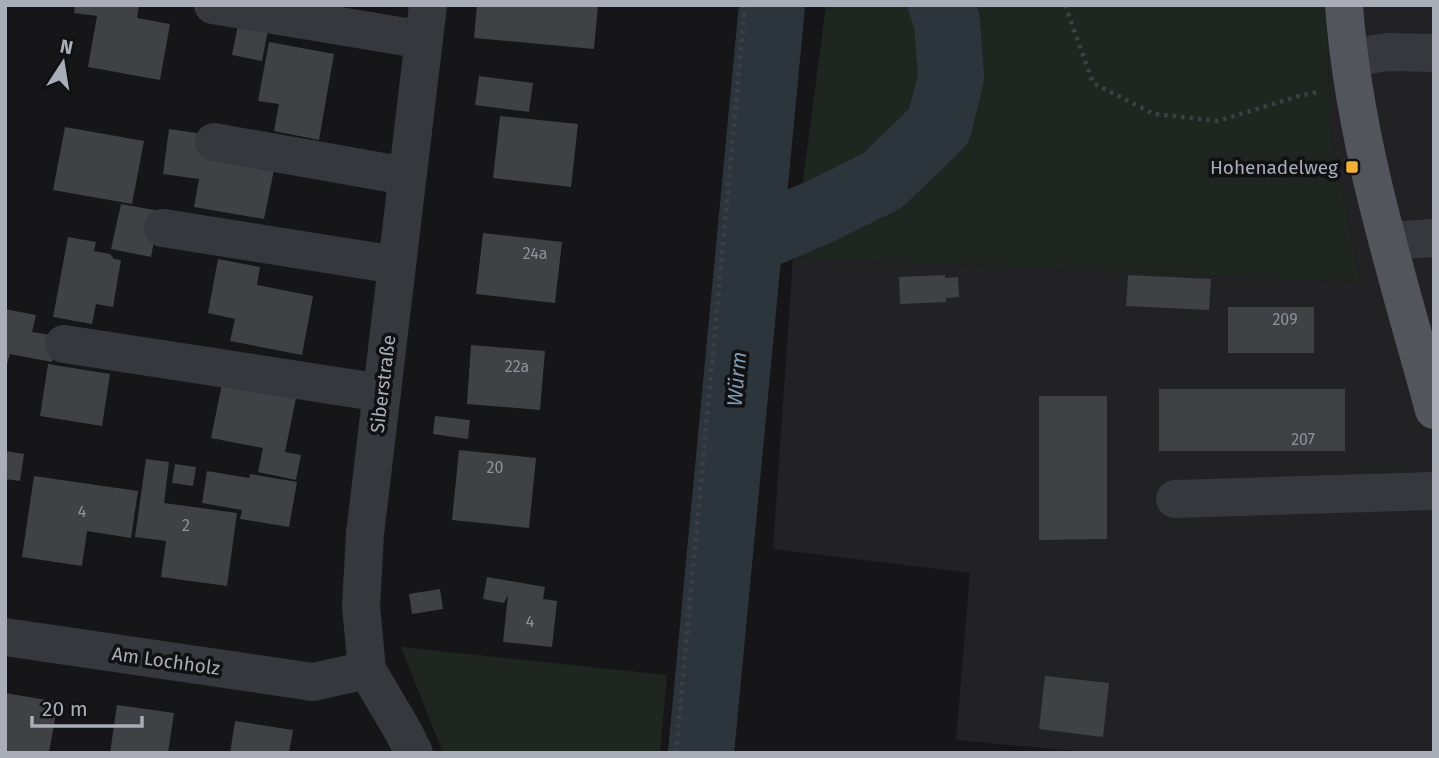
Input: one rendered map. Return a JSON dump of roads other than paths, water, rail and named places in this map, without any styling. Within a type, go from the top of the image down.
[{"type":"main road","points":[[1344,5],[1352,72],[1374,190],[1431,388]]},
{"type":"street","points":[[213,5],[426,22]]},
{"type":"street","name":"Siberstraße","points":[[414,753],[368,670],[361,606],[365,534],[426,22]]},
{"type":"street","points":[[1352,72],[1388,52],[1434,53]]},
{"type":"street","points":[[214,142],[406,176]]},
{"type":"street","points":[[163,228],[396,264]]},
{"type":"street","points":[[1388,241],[1434,238]]},
{"type":"street","points":[[64,344],[382,393]]},
{"type":"street","points":[[1175,499],[1434,491]]},
{"type":"street","name":"Am Lochholz","points":[[5,637],[313,682],[368,670]]},
{"type":"waterway","name":"Würm","points":[[701,753],[772,5]]},
{"type":"waterway","points":[[751,241],[882,181],[939,126],[951,77],[947,21],[941,5]]},
{"type":"place","name":"Hohenadelweg","points":[[1352,167]]}]
